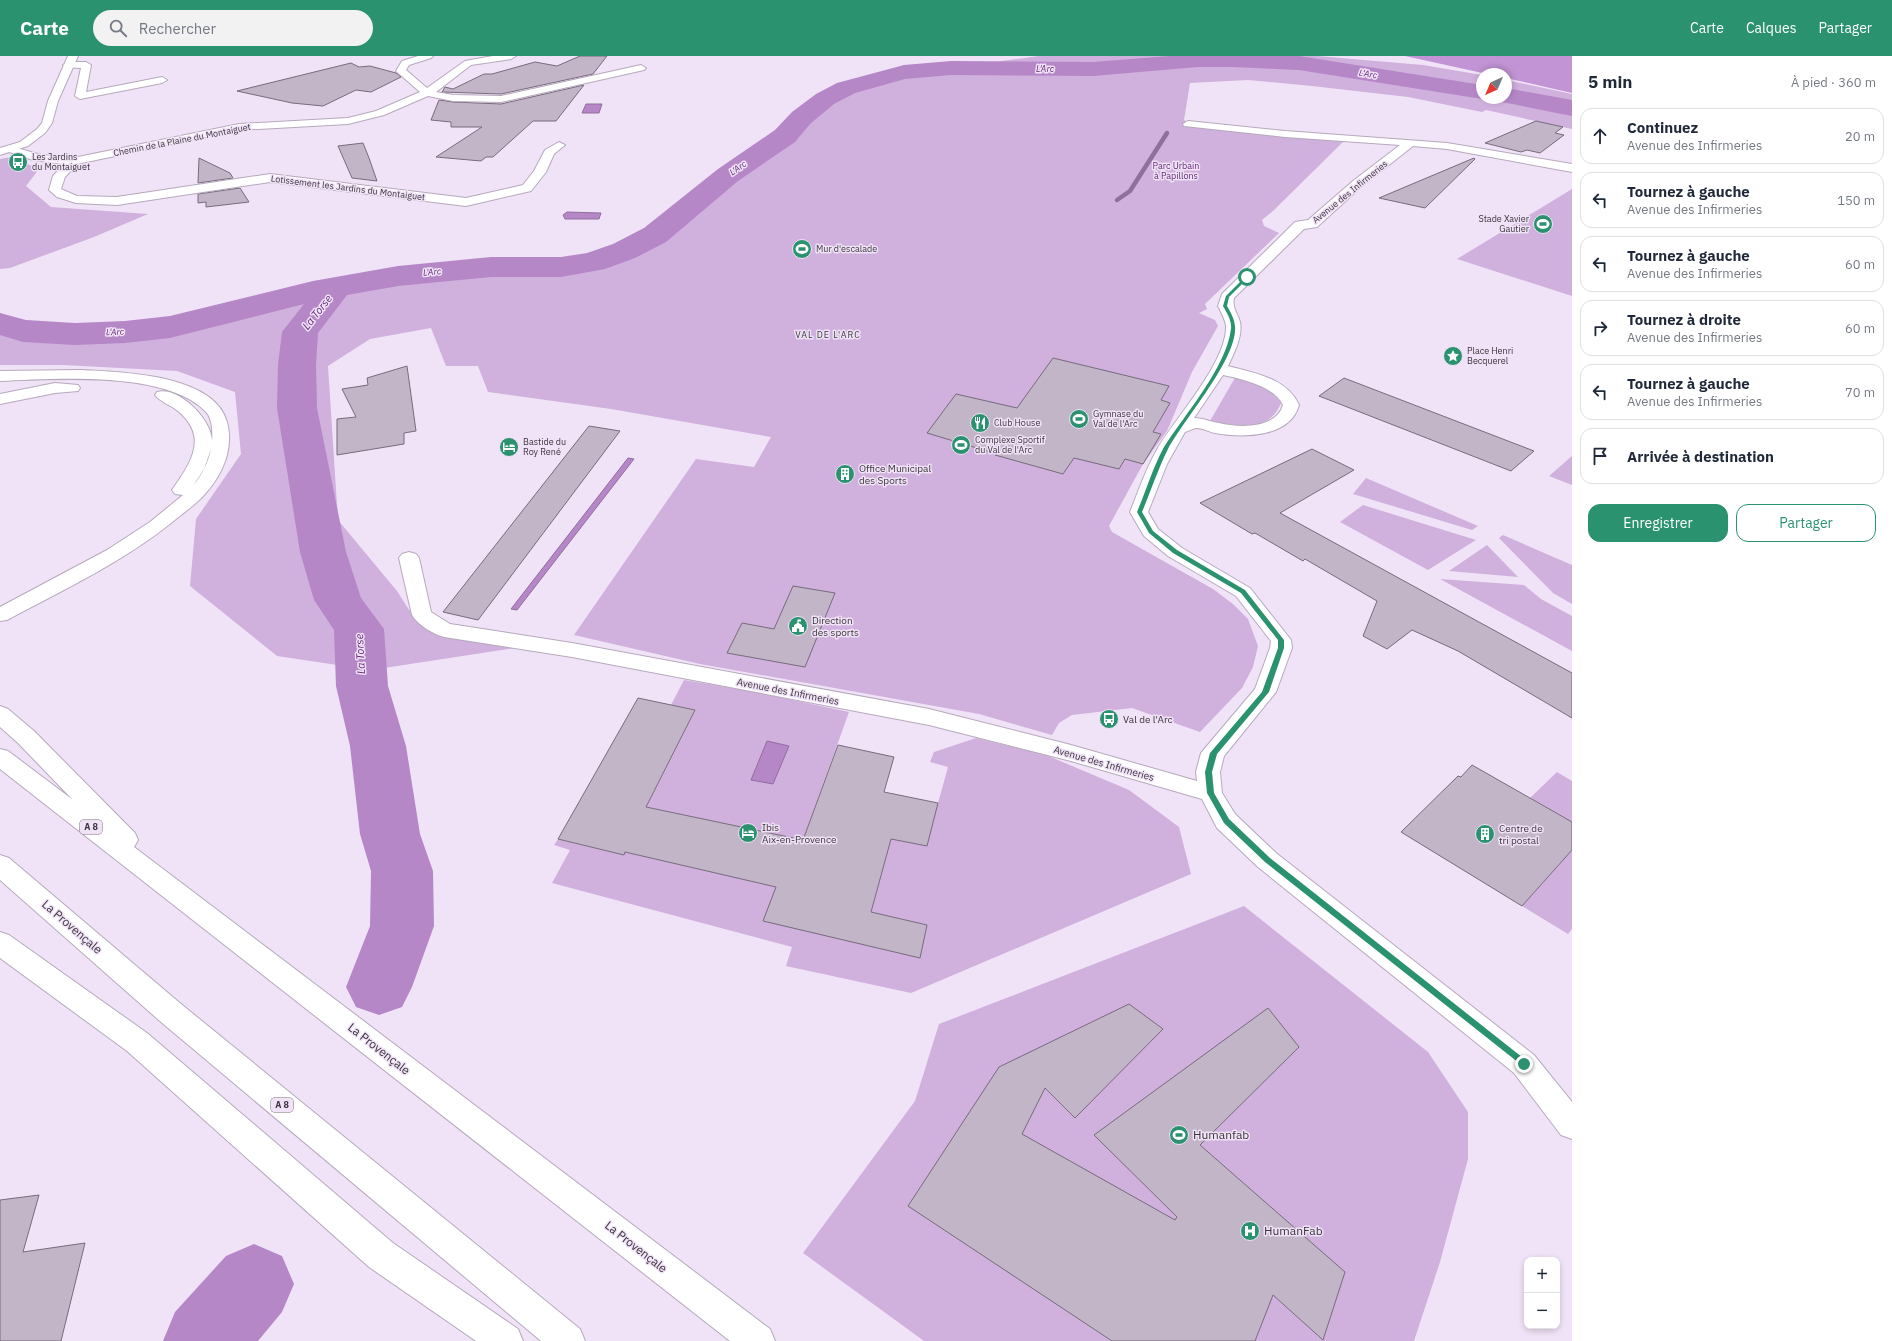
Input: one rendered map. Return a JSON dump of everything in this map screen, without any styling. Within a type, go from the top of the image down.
[{"type":"main road","points":[[428,56],[405,63],[401,71],[427,93],[453,98],[501,99],[641,68]]},
{"type":"main road","name":"Chemin de la Plaine du Montaiguet","points":[[5,150],[54,161],[73,162],[239,127],[348,121],[380,113],[427,93],[468,63],[511,56]]},
{"type":"main road","points":[[5,150],[24,144],[42,131],[47,123],[53,101],[70,61],[86,65],[80,96],[162,80]]},
{"type":"main road","points":[[1188,124],[1317,137],[1411,142],[1474,150],[1572,168]]},
{"type":"main road","name":"Avenue des Infirmeries","points":[[1411,142],[1357,184],[1312,224],[1300,225],[1296,228],[1227,297],[1225,306],[1231,318],[1233,328],[1229,347],[1218,369],[1166,449],[1139,512],[1151,532],[1171,548],[1243,592],[1281,640],[1281,648],[1265,692],[1213,753],[1208,772],[1210,793],[1226,821],[1267,860],[1524,1064],[1572,1125]]},
{"type":"main road","name":"Lotissement les Jardins du Montaiguet","points":[[73,162],[59,176],[55,190],[68,198],[95,201],[117,201],[270,178],[466,202],[527,188],[540,172],[549,152],[559,145]]},
{"type":"main road","points":[[1180,428],[1195,423],[1216,428],[1263,429],[1288,417],[1291,409],[1290,402],[1287,396],[1280,390],[1254,379],[1218,369]]},
{"type":"main road","points":[[0,376],[99,375],[146,380],[178,388],[196,397],[214,410],[220,429],[221,448],[217,463],[199,490],[162,522],[117,552],[0,615]]},
{"type":"main road","points":[[0,399],[55,388],[131,388],[165,395],[188,409],[199,426],[204,444],[195,470],[179,491],[144,519],[57,574],[0,604]]},
{"type":"main road","name":"Avenue des Infirmeries","points":[[409,558],[422,615],[444,630],[572,650],[929,717],[1071,753],[1210,793]]},
{"type":"main road","points":[[0,714],[26,737],[181,897]]},
{"type":"main road","name":"La Provençale","points":[[0,757],[758,1341]]},
{"type":"main road","name":"La Provençale","points":[[0,865],[171,1013],[568,1341]]},
{"type":"main road","points":[[0,943],[138,1042],[381,1254],[506,1341]]},
{"type":"green space","name":"Complexe Sportif du Val de l'Arc","points":[[1039,56],[1317,56],[1423,65],[1476,74],[1476,104],[1512,104],[1512,81],[1572,94],[1572,129],[1486,110],[1482,112],[1408,97],[1248,80],[1190,83],[1184,120],[1189,123],[1345,140],[1262,220],[1264,226],[1279,233],[1205,304],[1207,309],[1199,313],[1215,320],[1218,326],[1192,372],[1167,431],[1143,464],[1109,526],[1112,532],[1213,589],[1233,604],[1248,619],[1258,646],[1253,667],[1242,688],[1200,732],[1132,708],[1072,715],[1059,723],[1052,735],[979,714],[700,664],[574,635],[696,459],[754,467],[771,437],[611,409],[488,392],[478,366],[446,366],[431,328],[370,339],[328,366],[338,520],[397,591],[413,616],[436,635],[515,648],[371,670],[277,656],[190,586],[196,519],[241,454],[235,392],[177,371],[63,365],[0,365],[0,324],[23,331],[75,334],[125,332],[170,327],[313,291],[398,276],[491,267],[561,267],[593,262],[624,251],[655,235],[728,175],[785,136],[818,104],[846,88],[904,72],[951,68]]},
{"type":"green space","points":[[11,157],[39,169],[26,186],[51,207],[148,214],[94,237],[10,268],[0,269],[0,159]]},
{"type":"green space","name":"Stade Xavier Gautier","points":[[1572,189],[1572,296],[1457,259]]},
{"type":"green space","points":[[1236,376],[1255,383],[1271,393],[1281,403],[1276,413],[1260,423],[1251,425],[1210,421]]},
{"type":"green space","points":[[1572,456],[1572,485],[1549,476]]},
{"type":"green space","points":[[1366,478],[1478,526],[1472,530],[1353,494]]},
{"type":"green space","points":[[1363,505],[1476,540],[1428,570],[1340,522]]},
{"type":"green space","points":[[1503,535],[1572,565],[1572,604],[1553,593],[1499,538]]},
{"type":"green space","points":[[1487,545],[1518,577],[1449,571]]},
{"type":"green space","points":[[1440,579],[1524,585],[1541,599],[1572,616],[1572,651]]},
{"type":"green space","points":[[684,680],[745,690],[849,712],[803,840],[646,807],[695,710],[671,705]]},
{"type":"green space","points":[[976,738],[1046,755],[1129,790],[1179,827],[1191,874],[911,993],[786,966],[792,947],[552,883],[570,850],[554,845],[558,839],[624,854],[625,852],[784,888],[920,957],[927,925],[871,912],[891,838],[938,803],[948,767],[930,762],[934,752]]},
{"type":"green space","points":[[1557,772],[1572,781],[1572,822],[1530,798]]},
{"type":"green space","points":[[1572,850],[1572,929],[1568,934],[1522,906]]},
{"type":"green space","name":"Humanfab","points":[[1244,906],[1428,1052],[1468,1112],[1468,1159],[1440,1262],[1414,1341],[924,1341],[803,1253],[915,1101],[939,1024]]},
{"type":"shaded area","points":[[1405,56],[1572,56],[1572,93],[1512,79],[1512,68],[1476,68],[1476,72]]},
{"type":"shaded area","points":[[586,104],[602,104],[599,113],[582,113]]},
{"type":"shaded area","points":[[567,212],[601,213],[599,219],[565,219],[563,215]]},
{"type":"shaded area","points":[[628,458],[634,459],[517,610],[511,609]]},
{"type":"shaded area","points":[[767,741],[789,746],[773,784],[751,780]]},
{"type":"building","points":[[580,56],[607,56],[593,74],[501,94],[442,92],[445,87],[453,89],[484,74],[492,74],[535,62],[557,66]]},
{"type":"building","points":[[351,63],[359,67],[370,66],[396,73],[401,77],[371,92],[356,90],[323,106],[292,103],[237,91]]},
{"type":"building","points":[[584,85],[556,121],[533,121],[493,157],[486,157],[481,161],[436,157],[482,127],[451,127],[451,122],[431,120],[439,100],[501,104]]},
{"type":"building","points":[[1536,121],[1563,127],[1555,133],[1564,135],[1540,153],[1527,150],[1521,152],[1485,143]]},
{"type":"building","points":[[363,143],[377,181],[352,178],[338,146]]},
{"type":"building","points":[[199,158],[230,173],[233,178],[198,183]]},
{"type":"building","points":[[1474,158],[1475,159],[1425,208],[1379,198]]},
{"type":"building","points":[[240,188],[249,202],[206,207],[206,202],[198,203],[198,194]]},
{"type":"building","name":"Gymnase du Val de l'Arc","points":[[1053,358],[1169,386],[1161,400],[1170,403],[1153,432],[1161,434],[1143,464],[1125,459],[1119,469],[1074,458],[1063,474],[995,455],[997,454],[927,433],[956,394],[1017,408]]},
{"type":"building","points":[[407,366],[416,431],[404,433],[404,444],[337,455],[337,419],[356,417],[342,389],[368,385],[367,378]]},
{"type":"building","points":[[1344,378],[1534,451],[1511,471],[1319,396]]},
{"type":"building","points":[[589,426],[620,431],[478,620],[443,612]]},
{"type":"building","points":[[1312,449],[1354,470],[1280,513],[1572,673],[1572,718],[1458,651],[1412,630],[1387,649],[1363,636],[1377,601],[1305,559],[1303,561],[1255,533],[1252,534],[1200,503]]},
{"type":"building","name":"Direction des sports","points":[[793,586],[835,593],[805,667],[727,653],[742,623],[774,629]]},
{"type":"building","points":[[638,698],[695,710],[646,807],[803,840],[838,745],[894,757],[884,792],[938,803],[927,846],[891,839],[871,912],[927,925],[920,958],[763,921],[776,887],[625,852],[624,855],[558,839]]},
{"type":"building","name":"Centre de tri postal","points":[[1472,765],[1572,822],[1572,850],[1522,906],[1401,832],[1458,776],[1461,777]]},
{"type":"building","points":[[1129,1004],[1163,1029],[1075,1118],[1045,1088],[1022,1134],[1175,1220],[1177,1217],[1094,1135],[1268,1008],[1299,1047],[1200,1145],[1345,1272],[1323,1340],[1273,1295],[1255,1341],[1112,1341],[908,1206],[999,1067]]},
{"type":"building","points":[[39,1195],[23,1252],[85,1243],[61,1341],[0,1341],[0,1200]]},
{"type":"waterway","name":"L'Arc","points":[[0,324],[23,331],[75,334],[125,332],[170,327],[313,291],[398,276],[491,267],[561,267],[593,262],[624,251],[655,235],[728,175],[785,136],[801,118],[825,99],[846,88],[904,72],[951,68],[1093,69],[1143,66],[1198,60],[1232,60],[1299,63],[1476,91]]},
{"type":"waterway","name":"L'Arc","points":[[1512,97],[1572,108]]},
{"type":"waterway","points":[[1117,200],[1130,191],[1167,133]]},
{"type":"waterway","name":"La Torse","points":[[335,288],[300,332],[297,365],[297,408],[323,552],[338,600],[359,629],[362,686],[378,746],[390,834],[402,871],[402,926],[379,987]]},
{"type":"waterway","name":"La Torse","points":[[204,1341],[254,1284]]},
{"type":"place","name":"Les Jardins du Montaiguet","points":[[18,162]]},
{"type":"place","name":"Stade Xavier Gautier","points":[[1543,224]]},
{"type":"place","name":"Mur d'escalade","points":[[802,249]]},
{"type":"place","name":"Place Henri Becquerel","points":[[1453,356]]},
{"type":"place","name":"Gymnase du Val de l'Arc","points":[[1079,419]]},
{"type":"place","name":"Club House","points":[[980,423]]},
{"type":"place","name":"Complexe Sportif du Val de l'Arc","points":[[961,445]]},
{"type":"place","name":"Bastide du Roy René","points":[[509,447]]},
{"type":"place","name":"Office Municipal des Sports","points":[[845,474]]},
{"type":"place","name":"Direction des sports","points":[[798,626]]},
{"type":"place","name":"Val de l'Arc","points":[[1109,719]]},
{"type":"place","name":"Ibis Aix-en-Provence","points":[[748,833]]},
{"type":"place","name":"Centre de tri postal","points":[[1485,834]]},
{"type":"place","name":"Humanfab","points":[[1179,1135]]},
{"type":"place","name":"HumanFab","points":[[1250,1231]]},
{"type":"district","name":"VAL DE L'ARC","points":[[828,335]]},
{"type":"route","points":[[1247,277],[1227,297],[1225,306],[1231,318],[1233,328],[1229,347],[1218,369],[1166,449],[1139,512],[1151,532],[1175,552],[1243,592],[1281,640],[1281,648],[1265,692],[1233,732],[1213,753],[1208,772],[1210,793],[1226,821],[1267,860],[1524,1064]]},
{"type":"park label","name":"Parc Urbain à Papillons","points":[[1176,172]]}]
